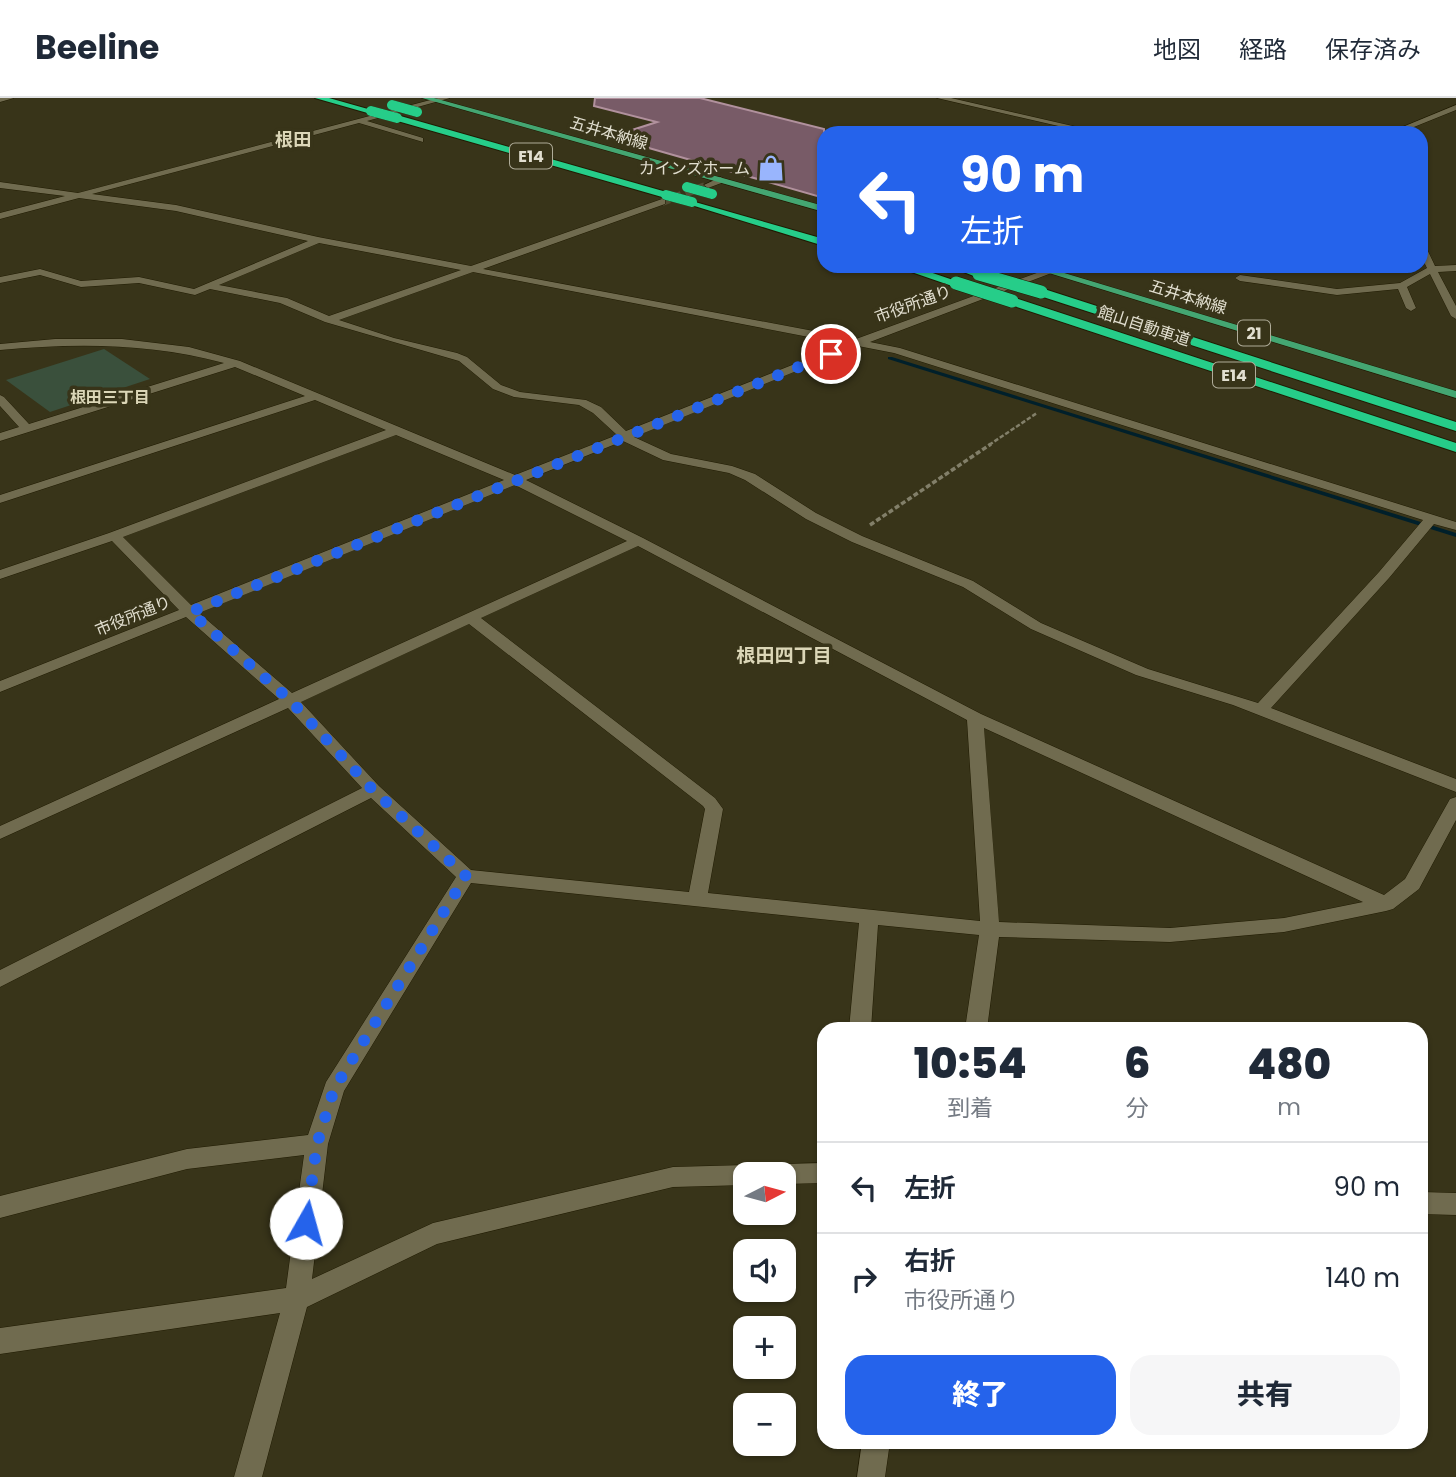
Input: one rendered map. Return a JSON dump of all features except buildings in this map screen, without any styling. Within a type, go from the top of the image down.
[{"type":"highway","name":"E14","points":[[319,98],[397,118],[664,199],[692,202],[817,241]]},
{"type":"highway","points":[[362,98],[444,120]]},
{"type":"highway","points":[[674,183],[710,190],[725,198]]},
{"type":"highway","name":"館山自動車道","points":[[923,273],[1456,448]]},
{"type":"highway","name":"館山自動車道","points":[[976,273],[1456,427]]},
{"type":"main road","name":"五井本納線","points":[[426,98],[817,207]]},
{"type":"main road","name":"五井本納線","points":[[1054,273],[1456,395]]},
{"type":"street","points":[[0,100],[10,98]]},
{"type":"street","points":[[0,216],[446,98]]},
{"type":"street","points":[[942,98],[1068,126]]},
{"type":"street","points":[[1409,126],[1456,107]]},
{"type":"street","points":[[359,121],[420,140]]},
{"type":"street","points":[[710,190],[721,180]]},
{"type":"street","points":[[0,185],[210,215],[318,240],[896,350],[1456,526]]},
{"type":"street","points":[[329,320],[664,199]]},
{"type":"street","points":[[0,280],[40,272],[81,284],[139,280],[195,292],[318,240]]},
{"type":"street","points":[[1428,261],[1456,316]]},
{"type":"street","points":[[1428,271],[1456,268]]},
{"type":"street","name":"市役所通り","points":[[0,687],[515,480],[627,438],[856,343],[1048,273]]},
{"type":"street","points":[[1240,278],[1337,292],[1402,286],[1425,273]]},
{"type":"street","points":[[207,286],[283,300],[329,320],[391,340],[453,355],[463,359],[497,387],[518,395],[582,402],[597,410],[627,438],[667,457],[732,470],[750,477],[811,516],[852,537],[968,584],[1036,626],[1142,673],[1260,710],[1456,786]]},
{"type":"street","points":[[1402,286],[1411,308]]},
{"type":"street","points":[[0,347],[76,341],[133,342],[185,348],[236,363],[515,480],[638,541],[975,718],[1163,800],[1386,904]]},
{"type":"street","points":[[0,437],[236,363]]},
{"type":"street","points":[[0,499],[313,397]]},
{"type":"street","points":[[0,400],[27,429]]},
{"type":"street","points":[[0,575],[114,536],[397,430]]},
{"type":"street","points":[[1260,710],[1384,575],[1432,518]]},
{"type":"street","points":[[114,536],[190,612],[289,699],[373,790],[466,876],[990,929],[1170,935],[1284,925],[1386,904],[1412,884],[1456,803]]},
{"type":"street","points":[[0,833],[638,541]]},
{"type":"street","points":[[470,617],[715,809],[697,899]]},
{"type":"street","points":[[975,718],[990,929],[977,1022]]},
{"type":"street","points":[[0,978],[373,790]]},
{"type":"street","points":[[248,1477],[297,1299],[317,1144],[334,1089],[466,876]]},
{"type":"street","points":[[861,1022],[869,916]]},
{"type":"street","points":[[0,1207],[187,1159],[317,1144]]},
{"type":"street","points":[[796,1174],[817,1173]]},
{"type":"street","points":[[0,1341],[297,1299],[433,1234],[673,1177],[733,1175]]},
{"type":"street","points":[[1428,1203],[1456,1204]]},
{"type":"street","points":[[871,1477],[875,1449]]},
{"type":"path","points":[[852,537],[1056,400]]},
{"type":"green space","points":[[104,349],[150,379],[50,412],[6,380]]},
{"type":"waterway","points":[[890,358],[1456,535]]},
{"type":"tunnel","points":[[662,202],[708,185]]},
{"type":"place","name":"カインズホーム","points":[[771,168]]},
{"type":"district","name":"根田","points":[[293,139]]},
{"type":"district","name":"根田三丁目","points":[[110,397]]},
{"type":"district","name":"根田四丁目","points":[[784,655]]},
{"type":"route","points":[[306,1223],[317,1144],[334,1089],[466,876],[373,790],[289,699],[190,612],[831,354]]}]
